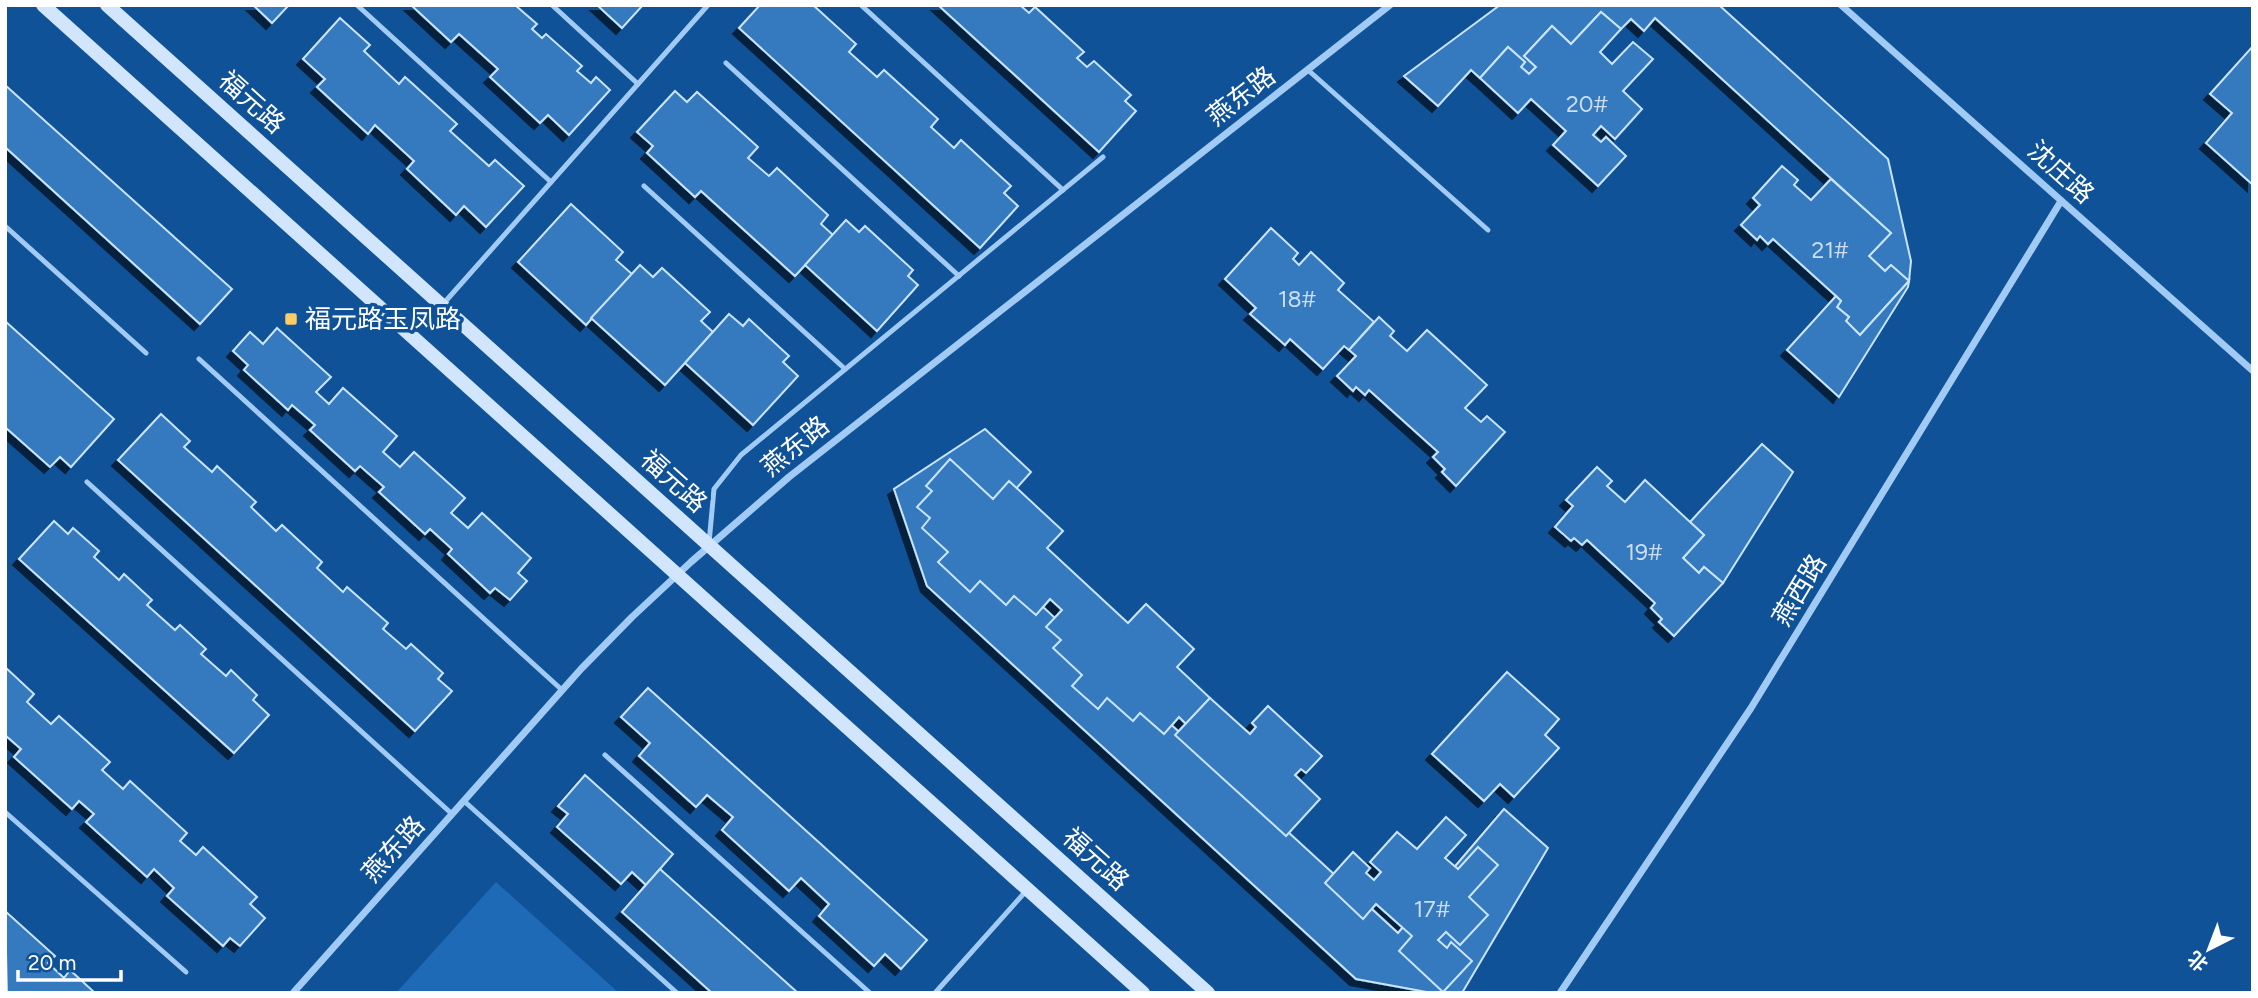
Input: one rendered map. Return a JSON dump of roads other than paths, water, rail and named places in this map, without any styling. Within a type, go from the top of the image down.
[{"type":"main road","points":[[43,5],[1143,993]]},
{"type":"main road","name":"福元路","points":[[107,5],[1208,993]]},
{"type":"street","name":"燕东路","points":[[293,993],[562,690],[632,617],[709,546],[789,477],[1390,5]]},
{"type":"street","name":"沈庄路","points":[[1841,5],[2253,371]]},
{"type":"street","name":"燕西路","points":[[1560,993],[1751,708],[2061,201]]},
{"type":"lane","points":[[358,5],[551,182]]},
{"type":"lane","points":[[552,5],[638,84]]},
{"type":"lane","points":[[442,305],[708,5]]},
{"type":"lane","points":[[861,5],[1063,190]]},
{"type":"lane","points":[[726,62],[959,276]]},
{"type":"lane","points":[[1308,70],[1488,230]]},
{"type":"lane","points":[[709,546],[713,489],[741,455],[1103,157]]},
{"type":"lane","points":[[644,186],[845,369]]},
{"type":"lane","points":[[5,226],[146,353]]},
{"type":"lane","points":[[200,359],[562,690]]},
{"type":"lane","points":[[87,482],[452,814]]},
{"type":"lane","points":[[605,755],[870,993]]},
{"type":"lane","points":[[464,801],[677,993]]},
{"type":"lane","points":[[5,812],[186,972]]},
{"type":"lane","points":[[934,993],[1027,889]]},
{"type":"place","name":"福元路玉凤路","points":[[291,319]]}]
